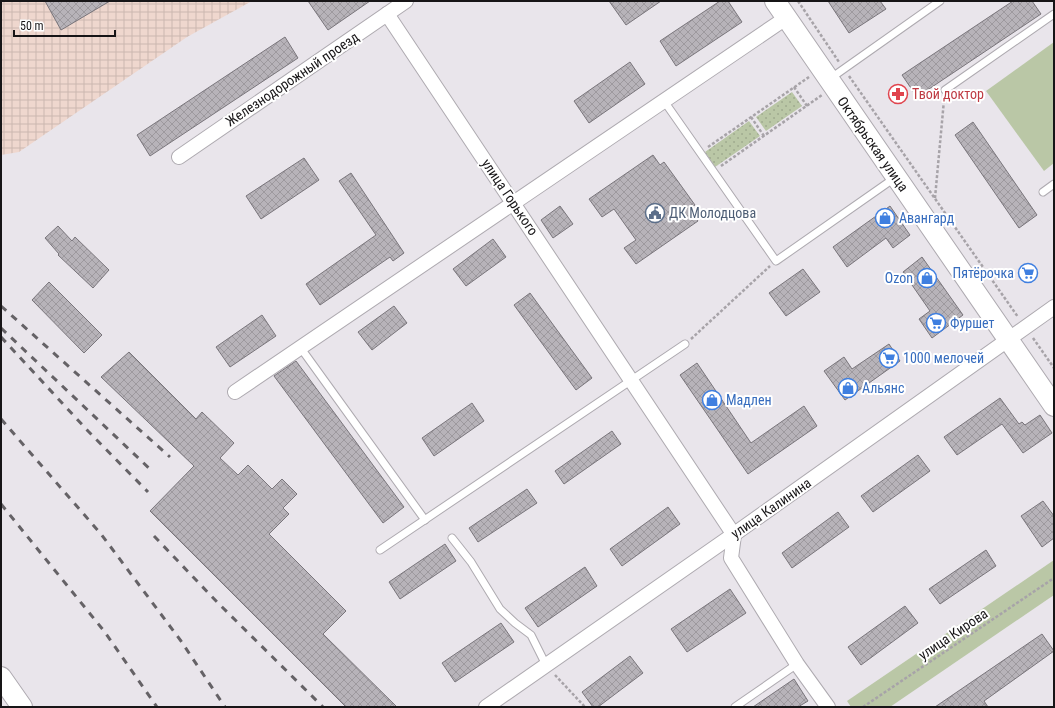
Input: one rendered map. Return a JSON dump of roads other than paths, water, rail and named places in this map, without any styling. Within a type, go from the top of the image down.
[{"type":"main road","name":"Октябрьская улица","points":[[775,1],[786,18],[832,76],[896,176],[1054,406]]},
{"type":"main road","points":[[1,677],[22,707]]},
{"type":"street","name":"Железнодорожный проезд","points":[[179,156],[406,1]]},
{"type":"street","name":"улица Горького","points":[[387,14],[734,535]]},
{"type":"street","points":[[235,392],[786,18]]},
{"type":"street","name":"улица Калинина","points":[[486,707],[734,535],[1054,307]]},
{"type":"street","points":[[734,535],[732,558],[797,664],[828,707]]},
{"type":"lane","points":[[832,76],[940,1]]},
{"type":"lane","points":[[945,90],[1054,14]]},
{"type":"lane","points":[[664,101],[776,261],[896,176]]},
{"type":"lane","points":[[1043,192],[1054,184]]},
{"type":"lane","points":[[380,550],[685,344]]},
{"type":"lane","points":[[300,347],[425,520]]},
{"type":"lane","points":[[452,538],[470,562],[500,609],[531,635],[546,666]]},
{"type":"lane","points":[[735,707],[797,664]]},
{"type":"railway","points":[[1,306],[170,457]]},
{"type":"railway","points":[[1,328],[152,471]]},
{"type":"railway","points":[[1,337],[88,431],[148,492]]},
{"type":"railway","points":[[1,419],[101,534],[181,641],[225,707]]},
{"type":"railway","points":[[1,504],[104,631],[157,707]]},
{"type":"railway","points":[[154,536],[217,602],[323,707]]},
{"type":"place","name":"Твой доктор","points":[[898,94]]},
{"type":"place","name":"ДК Молодцова","points":[[655,213]]},
{"type":"place","name":"Авангард","points":[[885,218]]},
{"type":"place","name":"Пятёрочка","points":[[1028,273]]},
{"type":"place","name":"Ozon","points":[[927,278]]},
{"type":"place","name":"Фуршет","points":[[936,323]]},
{"type":"place","name":"1000 мелочей","points":[[889,358]]},
{"type":"place","name":"Альянс","points":[[848,388]]},
{"type":"place","name":"Мадлен","points":[[712,400]]}]
